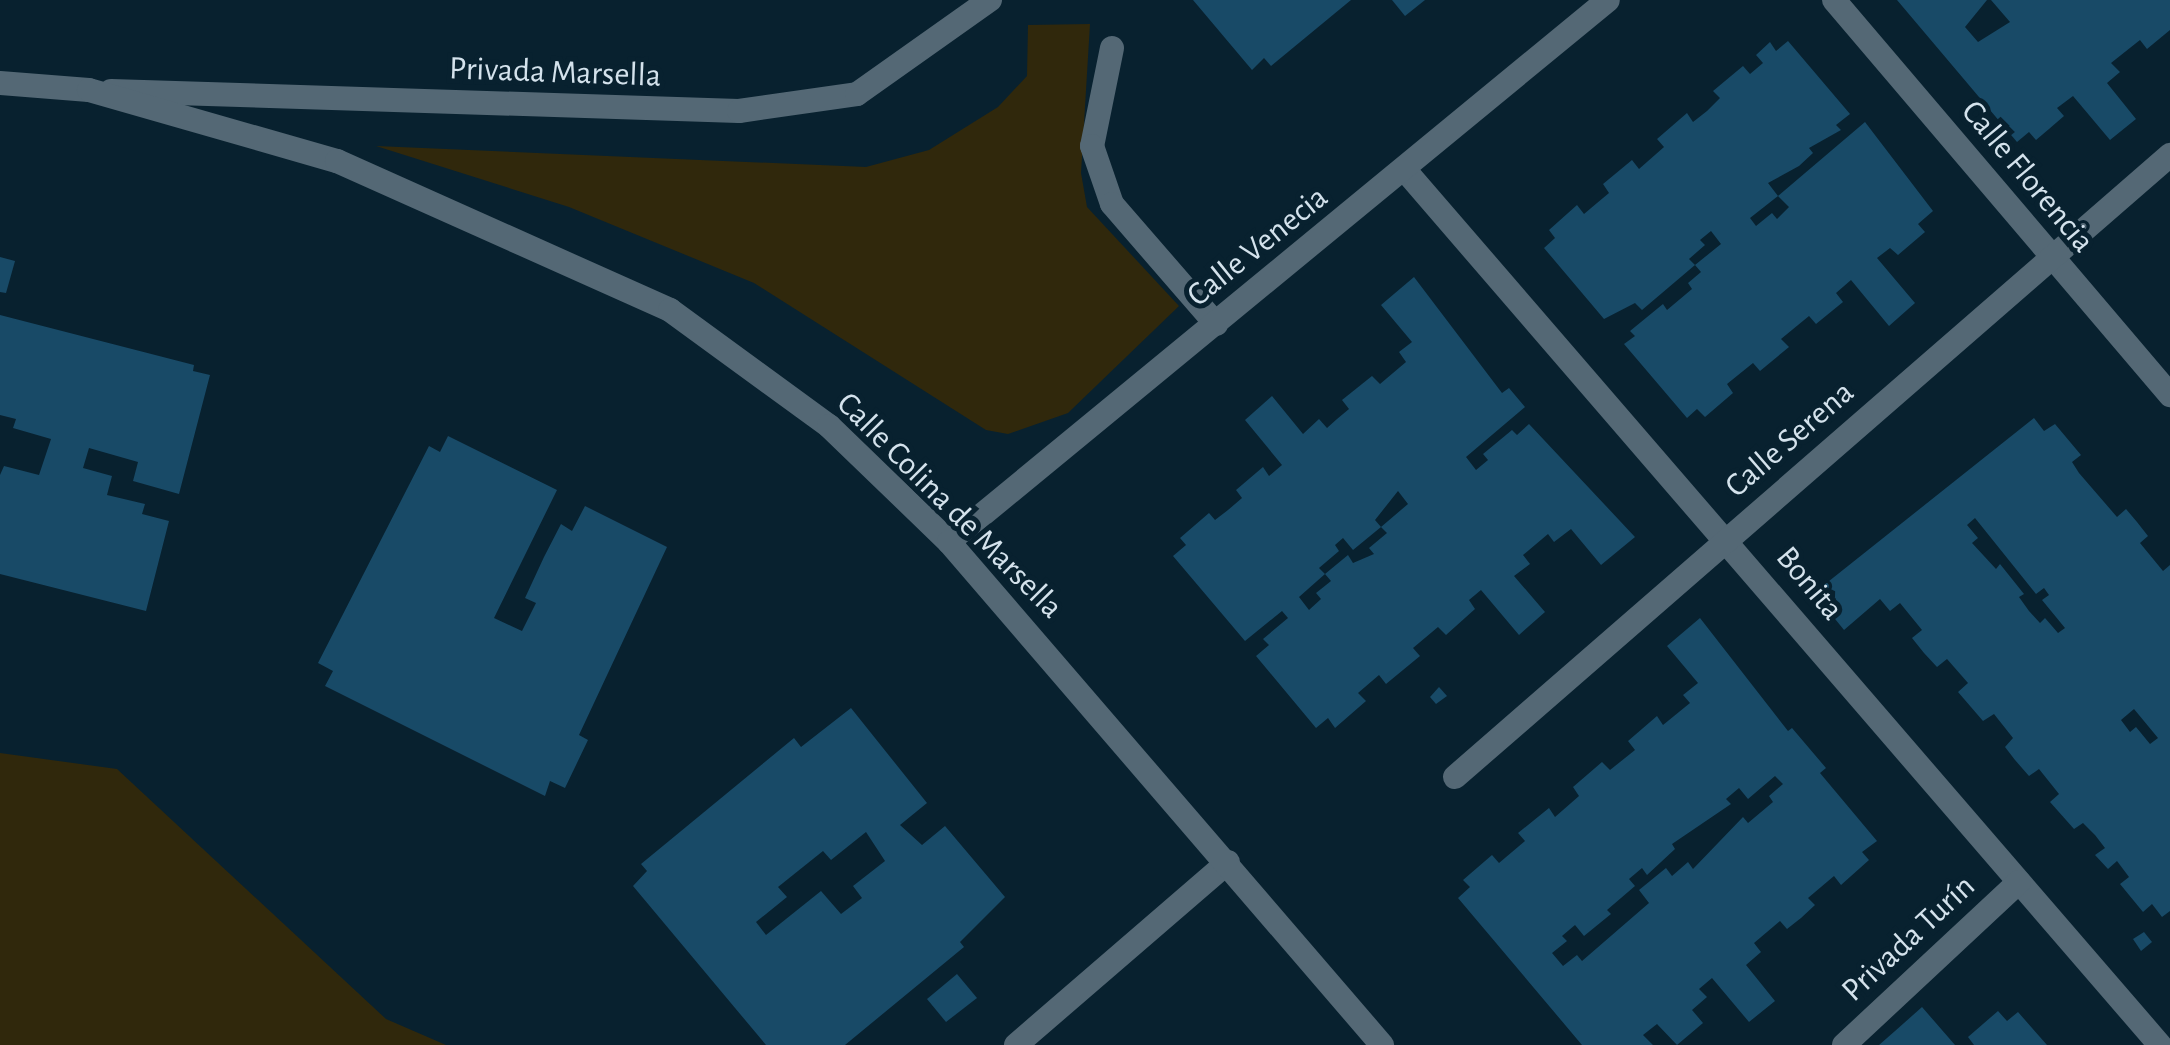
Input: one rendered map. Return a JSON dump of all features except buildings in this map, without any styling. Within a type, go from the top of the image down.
[{"type":"street","name":"Privada Marsella","points":[[88,90],[739,111],[857,94],[989,0]]},
{"type":"street","name":"Calle Venecia","points":[[949,542],[1608,0]]},
{"type":"street","name":"Calle Florencia","points":[[1834,0],[2170,395]]},
{"type":"street","points":[[1112,48],[1092,146],[1112,203],[1216,324]]},
{"type":"street","name":"Calle Colina de Marsella","points":[[0,83],[88,90],[337,161],[670,310],[829,425],[949,542],[1382,1045]]},
{"type":"street","name":"Calle Serena","points":[[1455,777],[2170,155]]},
{"type":"street","name":"Bonita","points":[[1404,169],[2160,1045]]},
{"type":"street","points":[[1016,1045],[1228,862]]},
{"type":"street","name":"Privada Turín","points":[[1844,1045],[2019,882]]},
{"type":"shaded area","points":[[1090,24],[1081,173],[1087,207],[1179,306],[1068,413],[1008,434],[986,430],[754,283],[569,207],[376,146],[866,167],[929,150],[998,107],[1027,76],[1028,25]]},
{"type":"shaded area","points":[[0,753],[117,769],[386,1019],[446,1045],[0,1045]]}]
